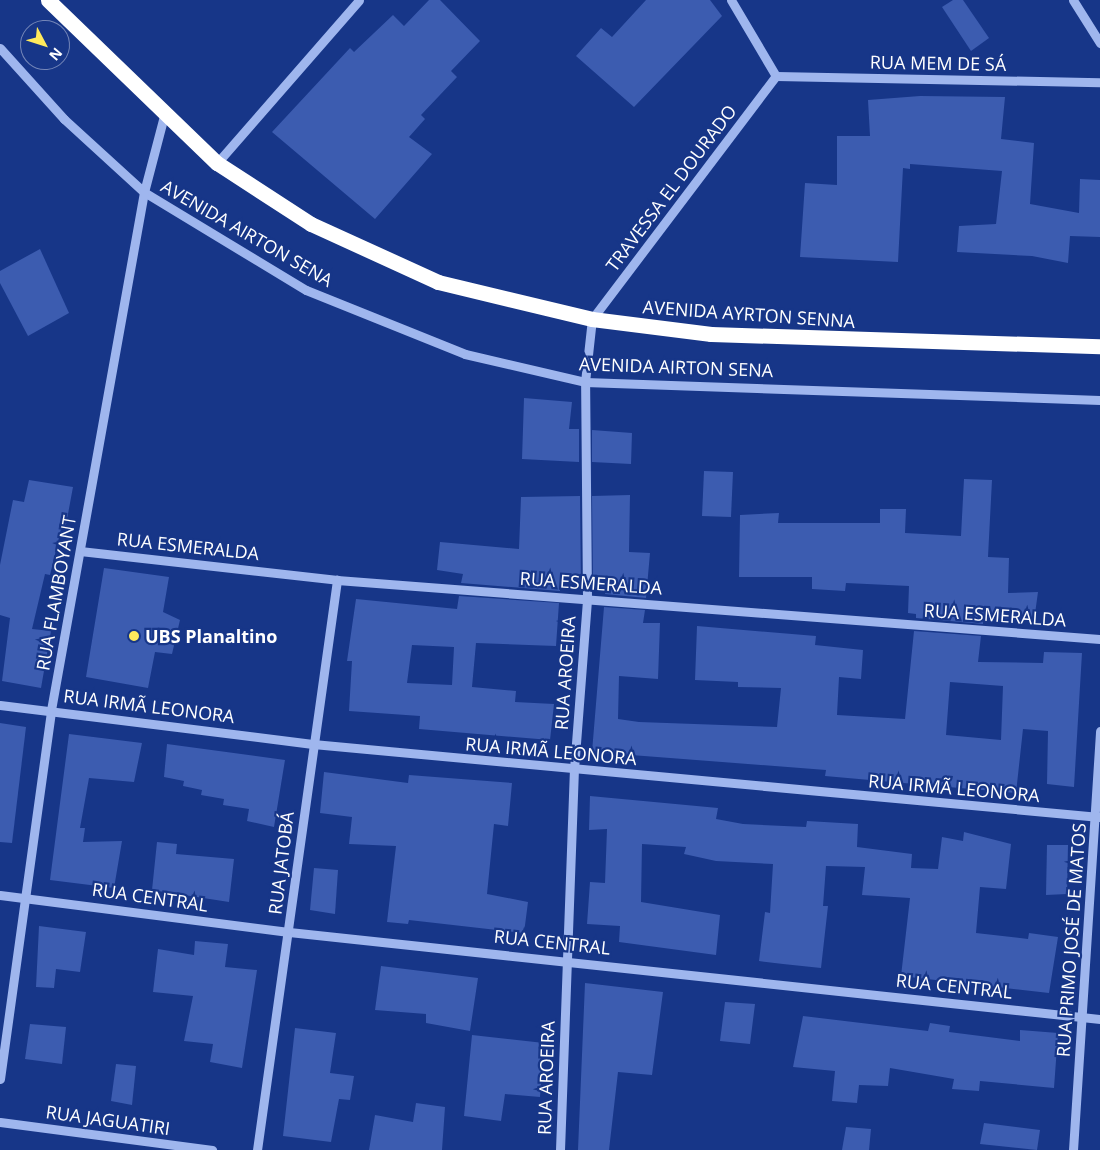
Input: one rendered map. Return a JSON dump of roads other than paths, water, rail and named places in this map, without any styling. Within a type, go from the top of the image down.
[{"type":"highway","name":"AVENIDA AYRTON SENNA","points":[[48,0],[164,116],[217,163],[311,224],[404,270],[501,300],[592,319],[788,338],[1100,346]]},
{"type":"street","points":[[217,163],[359,0]]},
{"type":"street","points":[[731,0],[776,76]]},
{"type":"street","points":[[1074,0],[1100,43]]},
{"type":"street","name":"AVENIDA AIRTON SENA","points":[[0,48],[64,119],[144,192],[306,290],[364,316],[464,354],[585,382],[1100,400]]},
{"type":"street","name":"RUA MEM DE SÁ","points":[[776,76],[1100,82]]},
{"type":"street","name":"TRAVESSA EL DOURADO","points":[[592,319],[776,76]]},
{"type":"street","name":"RUA FLAMBOYANT","points":[[0,1079],[51,710],[144,192],[164,116]]},
{"type":"street","name":"RUA AROEIRA","points":[[560,1150],[574,769],[587,599],[585,382],[592,319]]},
{"type":"street","name":"RUA ESMERALDA","points":[[80,551],[337,580],[1100,639]]},
{"type":"street","name":"RUA JATOBÁ","points":[[257,1150],[337,580]]},
{"type":"street","name":"RUA IRMÃ LEONORA","points":[[0,706],[51,710],[313,744],[1098,817]]},
{"type":"street","name":"RUA PRIMO JOSÉ DE MATOS","points":[[1073,1150],[1098,817],[1100,731]]},
{"type":"street","name":"RUA CENTRAL","points":[[0,895],[24,896],[289,932],[567,959],[1100,1020]]},
{"type":"street","name":"RUA JAGUATIRI","points":[[0,1122],[212,1150]]},
{"type":"place","name":"UBS Planaltino","points":[[134,636]]}]
